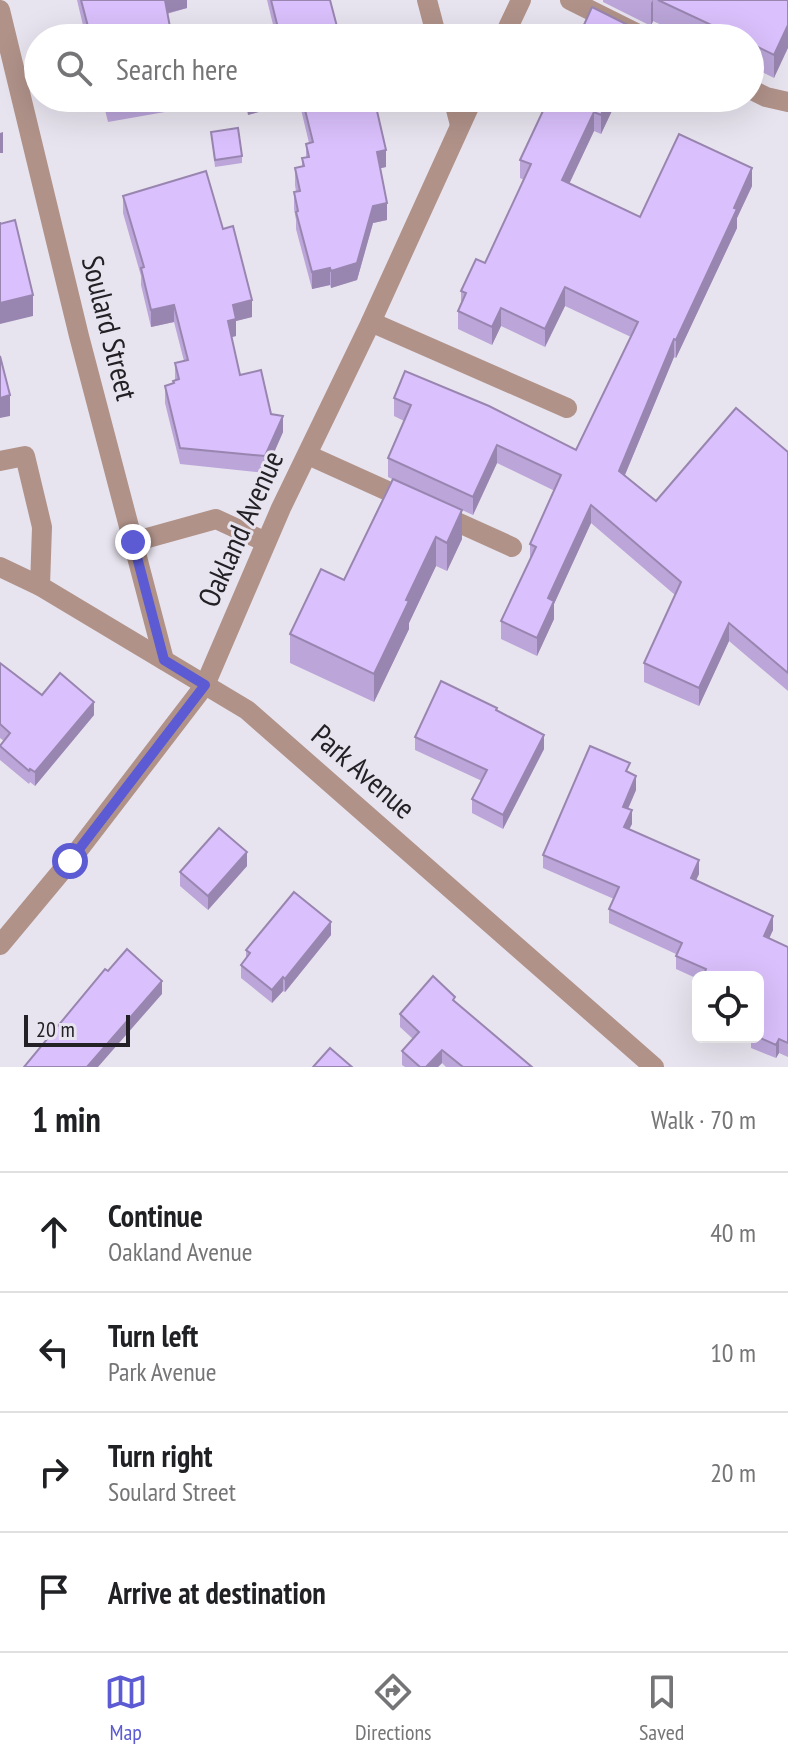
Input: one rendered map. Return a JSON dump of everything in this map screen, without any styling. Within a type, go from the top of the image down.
[{"type":"street","points":[[427,0],[433,24]]},
{"type":"street","points":[[510,24],[521,0]]},
{"type":"street","points":[[570,0],[618,24]]},
{"type":"street","name":"Soulard Street","points":[[0,10],[24,109]]},
{"type":"street","points":[[764,96],[788,102]]},
{"type":"street","name":"Soulard Street","points":[[25,112],[79,336],[164,660]]},
{"type":"street","points":[[457,112],[460,125]]},
{"type":"street","name":"Oakland Avenue","points":[[0,945],[70,861],[205,685],[266,542],[466,112]]},
{"type":"street","points":[[371,322],[567,408]]},
{"type":"street","points":[[308,455],[512,547]]},
{"type":"street","points":[[0,461],[25,456],[42,527],[40,586]]},
{"type":"street","points":[[133,542],[216,519],[266,542]]},
{"type":"street","name":"Park Avenue","points":[[0,567],[40,586],[247,710],[654,1067]]},
{"type":"building","points":[[81,0],[165,0],[169,24],[87,24]]},
{"type":"building","points":[[271,0],[330,0],[336,24],[277,24]]},
{"type":"building","points":[[658,0],[788,0],[788,25],[774,55],[764,50],[764,24],[709,24]]},
{"type":"building","points":[[592,7],[626,24],[584,24]]},
{"type":"building","points":[[306,112],[377,112],[386,150],[377,152],[387,203],[373,206],[357,263],[331,271],[330,268],[312,272],[296,212],[294,192],[300,191],[295,168],[304,166],[302,158],[309,157],[306,144],[313,142]]},
{"type":"building","points":[[542,112],[594,112],[562,180],[640,217],[679,134],[752,168],[734,208],[737,209],[674,339],[619,471],[656,501],[736,408],[788,452],[788,673],[729,623],[699,688],[644,663],[681,582],[591,505],[548,598],[554,601],[537,638],[501,621],[536,547],[530,544],[561,475],[497,445],[473,497],[388,458],[411,405],[394,398],[405,371],[489,406],[576,450],[638,322],[565,287],[545,329],[501,308],[492,327],[458,311],[466,293],[461,291],[476,259],[485,263],[531,164],[520,160]]},
{"type":"building","points":[[238,128],[242,156],[215,160],[211,132]]},
{"type":"building","points":[[206,171],[223,229],[233,226],[252,300],[233,305],[236,319],[228,321],[240,375],[261,370],[271,414],[283,416],[265,456],[180,448],[165,386],[179,379],[175,363],[188,360],[174,305],[151,310],[141,268],[144,267],[123,196]]},
{"type":"building","points":[[15,220],[33,295],[0,303],[0,224]]},
{"type":"building","points":[[0,356],[10,395],[0,398]]},
{"type":"building","points":[[393,479],[462,510],[447,543],[436,537],[374,674],[290,634],[321,569],[344,580]]},
{"type":"building","points":[[0,663],[42,695],[60,673],[94,702],[35,772],[29,771],[0,746],[10,733],[0,724]]},
{"type":"building","points":[[441,681],[544,735],[503,815],[472,799],[487,770],[415,737]]},
{"type":"building","points":[[590,746],[630,763],[626,771],[636,776],[623,807],[632,810],[624,827],[699,860],[691,878],[773,916],[764,936],[788,947],[788,1043],[779,1039],[776,1045],[764,1040],[764,971],[705,971],[676,956],[682,943],[609,909],[619,887],[543,855]]},
{"type":"building","points":[[219,828],[247,852],[208,896],[180,872]]},
{"type":"building","points":[[294,892],[331,922],[285,979],[283,977],[272,990],[241,965],[250,953],[246,950]]},
{"type":"building","points":[[127,949],[162,981],[87,1067],[24,1067],[105,969],[108,971]]},
{"type":"building","points":[[433,976],[455,997],[453,1000],[532,1067],[463,1067],[442,1050],[426,1067],[420,1067],[402,1051],[419,1032],[400,1014]]},
{"type":"building","points":[[330,1048],[352,1067],[313,1067]]},
{"type":"route","points":[[70,861],[205,685],[164,660],[133,542]]}]
